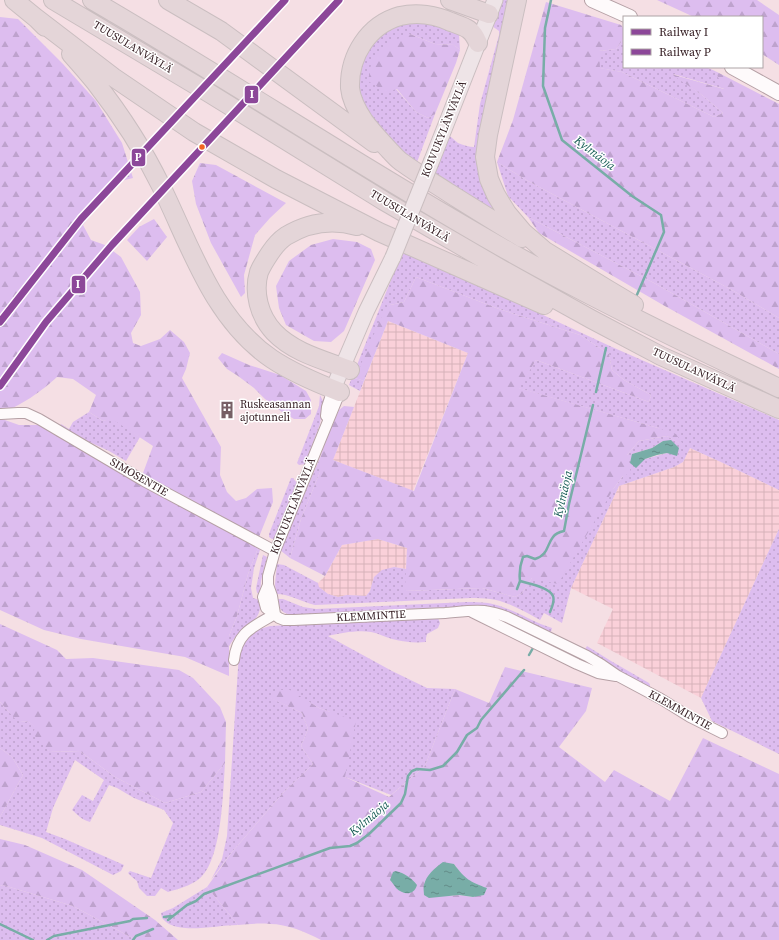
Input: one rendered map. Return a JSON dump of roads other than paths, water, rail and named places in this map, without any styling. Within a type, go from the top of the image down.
[{"type":"highway","points":[[14,0],[113,77],[194,132],[276,179],[379,232],[661,356]]},
{"type":"highway","name":"TUUSULANVÄYLÄ","points":[[53,0],[209,93],[384,201],[495,266],[661,356],[779,409]]},
{"type":"highway","name":"TUUSULANVÄYLÄ","points":[[92,0],[390,182],[510,253],[694,348],[779,388]]},
{"type":"highway","points":[[168,0],[221,31],[402,163],[490,219],[607,289],[779,388]]},
{"type":"highway","points":[[450,0],[492,7]]},
{"type":"highway","points":[[517,1],[491,117],[486,157],[489,179],[496,195],[507,213],[523,232],[545,251]]},
{"type":"highway","points":[[402,163],[374,134],[363,120],[355,104],[350,89],[351,72],[354,57],[362,43],[373,31],[385,22],[400,16],[414,14],[444,19],[464,27],[470,30],[478,44]]},
{"type":"highway","points":[[36,18],[94,81],[143,152],[161,185],[206,282],[229,318],[249,340],[273,360],[292,371],[336,391]]},
{"type":"highway","points":[[346,368],[307,354],[287,344],[273,331],[263,316],[258,302],[257,286],[260,272],[274,247],[285,236],[313,224],[343,222],[379,232]]},
{"type":"main road","points":[[592,0],[628,16]]},
{"type":"main road","name":"KOIVUKYLÄNVÄYLÄ","points":[[336,391],[373,315],[393,258],[492,7]]},
{"type":"main road","points":[[734,68],[779,93]]},
{"type":"street","name":"KOIVUKYLÄNVÄYLÄ","points":[[274,614],[266,608],[263,597],[268,585],[268,576],[275,551],[304,477],[325,429],[327,407],[336,391]]},
{"type":"street","name":"SIMOSENTIE","points":[[1,414],[26,413],[39,419],[144,481],[275,551]]},
{"type":"street","name":"KLEMMINTIE","points":[[274,614],[284,620],[294,620],[468,611],[577,664],[598,673],[618,676],[661,699],[690,717],[722,733]]},
{"type":"street","points":[[234,660],[235,652],[244,634],[274,614]]},
{"type":"water","points":[[671,440],[679,448],[677,456],[667,453],[657,455],[645,459],[636,468],[630,463],[632,454],[652,448],[663,441]]},
{"type":"water","points":[[443,862],[454,864],[468,879],[487,888],[484,895],[473,897],[459,895],[429,898],[424,895],[425,881],[434,869]]},
{"type":"water","points":[[396,871],[408,876],[415,882],[417,885],[416,889],[411,893],[405,893],[396,888],[390,880],[393,872]]},
{"type":"waterway","name":"Kylmäoja","points":[[551,0],[545,28],[543,86],[562,140],[632,196],[661,215],[664,232],[636,297]]},
{"type":"waterway","name":"Kylmäoja","points":[[596,392],[606,348]]},
{"type":"waterway","name":"Kylmäoja","points":[[550,612],[554,598],[553,596],[543,588],[520,581],[520,566],[523,557],[527,556],[535,559],[543,555],[554,536],[557,533],[564,531],[593,405]]},
{"type":"waterway","points":[[517,589],[520,581]]},
{"type":"waterway","name":"Kylmäoja","points":[[529,655],[533,648]]},
{"type":"waterway","name":"Kylmäoja","points":[[168,920],[204,894],[330,848],[350,846],[357,843],[369,834],[401,803],[405,794],[408,776],[412,771],[417,769],[430,770],[443,766],[457,752],[467,735],[477,728],[481,720],[524,670]]},
{"type":"waterway","name":"Kylmäoja","points":[[164,917],[171,916]]},
{"type":"waterway","name":"Kylmäoja","points":[[47,940],[54,936],[130,921],[133,919],[147,918]]},
{"type":"waterway","name":"Kylmäoja","points":[[0,924],[33,940]]},
{"type":"waterway","name":"Kylmäoja","points":[[133,940],[136,936],[153,929]]},
{"type":"rail line","name":"P","points":[[0,322],[81,219],[285,0]]},
{"type":"rail line","name":"I","points":[[0,386],[46,322],[112,245],[339,0]]},
{"type":"place","name":"Ruskeasannan ajotunneli","points":[[227,410]]}]
